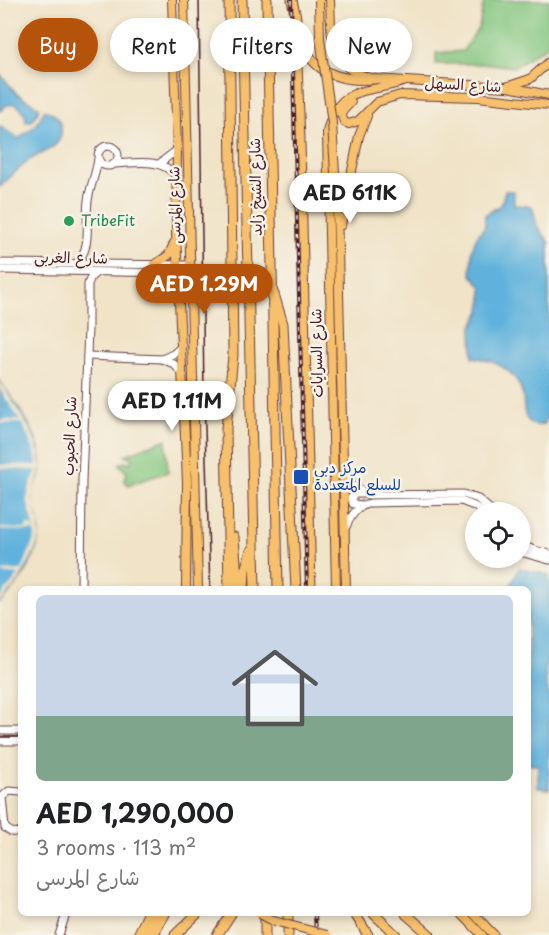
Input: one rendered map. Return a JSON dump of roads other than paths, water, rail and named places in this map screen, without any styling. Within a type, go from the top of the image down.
[{"type":"highway","points":[[229,0],[233,356],[226,429],[230,586]]},
{"type":"highway","name":"شارع الشيخ زايد","points":[[242,0],[255,586]]},
{"type":"highway","name":"شارع الشيخ زايد","points":[[267,0],[278,586]]},
{"type":"highway","points":[[292,0],[304,48],[319,67],[340,78],[374,79]]},
{"type":"highway","points":[[295,12],[311,586]]},
{"type":"highway","points":[[273,291],[284,324],[296,586]]},
{"type":"highway","points":[[228,508],[232,524],[238,586]]},
{"type":"highway","points":[[244,586],[245,570],[253,546]]},
{"type":"highway","points":[[138,935],[147,916]]},
{"type":"highway","points":[[153,935],[164,916]]},
{"type":"highway","points":[[176,935],[196,916]]},
{"type":"highway","points":[[217,935],[230,916]]},
{"type":"highway","points":[[265,916],[265,935]]},
{"type":"highway","points":[[288,916],[288,935]]},
{"type":"highway","points":[[356,916],[368,935]]},
{"type":"highway","points":[[376,916],[396,935]]},
{"type":"highway","points":[[408,916],[430,935]]},
{"type":"main road","name":"شارع المرسى","points":[[172,0],[177,150],[176,234],[186,482],[186,586]]},
{"type":"main road","name":"شارع المرسى","points":[[184,0],[198,586]]},
{"type":"main road","name":"شارع السرايات","points":[[320,0],[320,38],[332,123],[337,206],[336,586]]},
{"type":"main road","name":"شارع السرايات","points":[[330,0],[336,55],[346,68],[374,79],[506,87],[530,79],[549,62]]},
{"type":"main road","name":"شارع السرايات","points":[[346,586],[342,454],[337,422],[327,132],[332,115],[344,100],[360,91],[406,81]]},
{"type":"main road","points":[[377,102],[355,123],[349,124],[342,119],[342,110],[351,102],[383,86]]},
{"type":"main road","points":[[506,87],[549,95]]},
{"type":"main road","name":"شارع السهل","points":[[377,102],[400,95],[478,97],[549,105]]},
{"type":"main road","name":"شارع السرايات","points":[[338,243],[362,127],[377,102]]},
{"type":"main road","points":[[176,234],[169,255],[151,269],[169,283],[179,299]]},
{"type":"main road","points":[[146,935],[155,916]]},
{"type":"main road","points":[[264,916],[305,935]]},
{"type":"main road","points":[[464,916],[482,935]]},
{"type":"main road","points":[[476,916],[494,935]]},
{"type":"main road","points":[[274,921],[327,935]]},
{"type":"street","points":[[88,284],[76,267],[86,251],[87,202],[94,181],[99,151],[105,146],[111,146],[117,153],[135,163]]},
{"type":"street","points":[[160,163],[177,150]]},
{"type":"street","points":[[94,181],[117,159],[117,153]]},
{"type":"street","points":[[98,159],[102,165],[160,163],[177,177]]},
{"type":"street","points":[[86,251],[98,268],[88,284]]},
{"type":"street","name":"شارع الغربى","points":[[2,266],[151,269],[190,267]]},
{"type":"street","name":"شارع الحبوب","points":[[81,586],[88,284]]},
{"type":"street","points":[[162,359],[173,354],[182,346]]},
{"type":"street","points":[[87,356],[162,359],[174,364],[183,376]]},
{"type":"street","points":[[342,454],[349,481],[363,494]]},
{"type":"street","points":[[465,503],[454,501],[363,505],[353,504],[351,498],[355,494],[374,496],[463,494],[481,502]]},
{"type":"street","points":[[344,532],[350,518],[363,505]]},
{"type":"street","points":[[531,549],[549,554]]},
{"type":"street","points":[[531,555],[549,560]]},
{"type":"street","points":[[0,731],[18,731]]},
{"type":"street","points":[[0,741],[18,741]]},
{"type":"street","points":[[18,792],[9,791],[3,795],[2,817],[7,830],[18,832]]},
{"type":"street","points":[[59,935],[65,916]]},
{"type":"water","points":[[0,74],[17,94],[40,108],[32,121],[26,122],[25,113],[16,104],[7,105],[0,111]]},
{"type":"water","points":[[45,110],[59,120],[60,139],[51,148],[28,161],[0,187],[0,126],[18,139],[36,125]]},
{"type":"water","points":[[505,191],[514,191],[514,205],[532,206],[537,226],[549,242],[549,410],[544,424],[539,425],[530,423],[526,417],[520,387],[511,373],[497,364],[473,357],[472,327],[481,311],[482,287],[471,274],[472,250],[476,238],[485,226],[485,215],[501,205]]},
{"type":"water","points":[[0,381],[33,433],[38,445],[41,468],[32,499],[39,522],[37,547],[22,578],[0,603]]},
{"type":"water","points":[[519,568],[549,575],[549,654],[545,674],[549,695],[549,789],[538,788],[538,765],[531,764],[531,586],[510,586]]},
{"type":"tram line","points":[[199,0],[204,395],[210,586]]},
{"type":"tram line","points":[[0,737],[18,737]]},
{"type":"railway","points":[[291,0],[307,586]]},
{"type":"railway","points":[[315,916],[316,935]]},
{"type":"place","name":"TribeFit","points":[[69,221]]},
{"type":"place","name":"مركز دبي للسلع المتعددة","points":[[301,477]]}]
